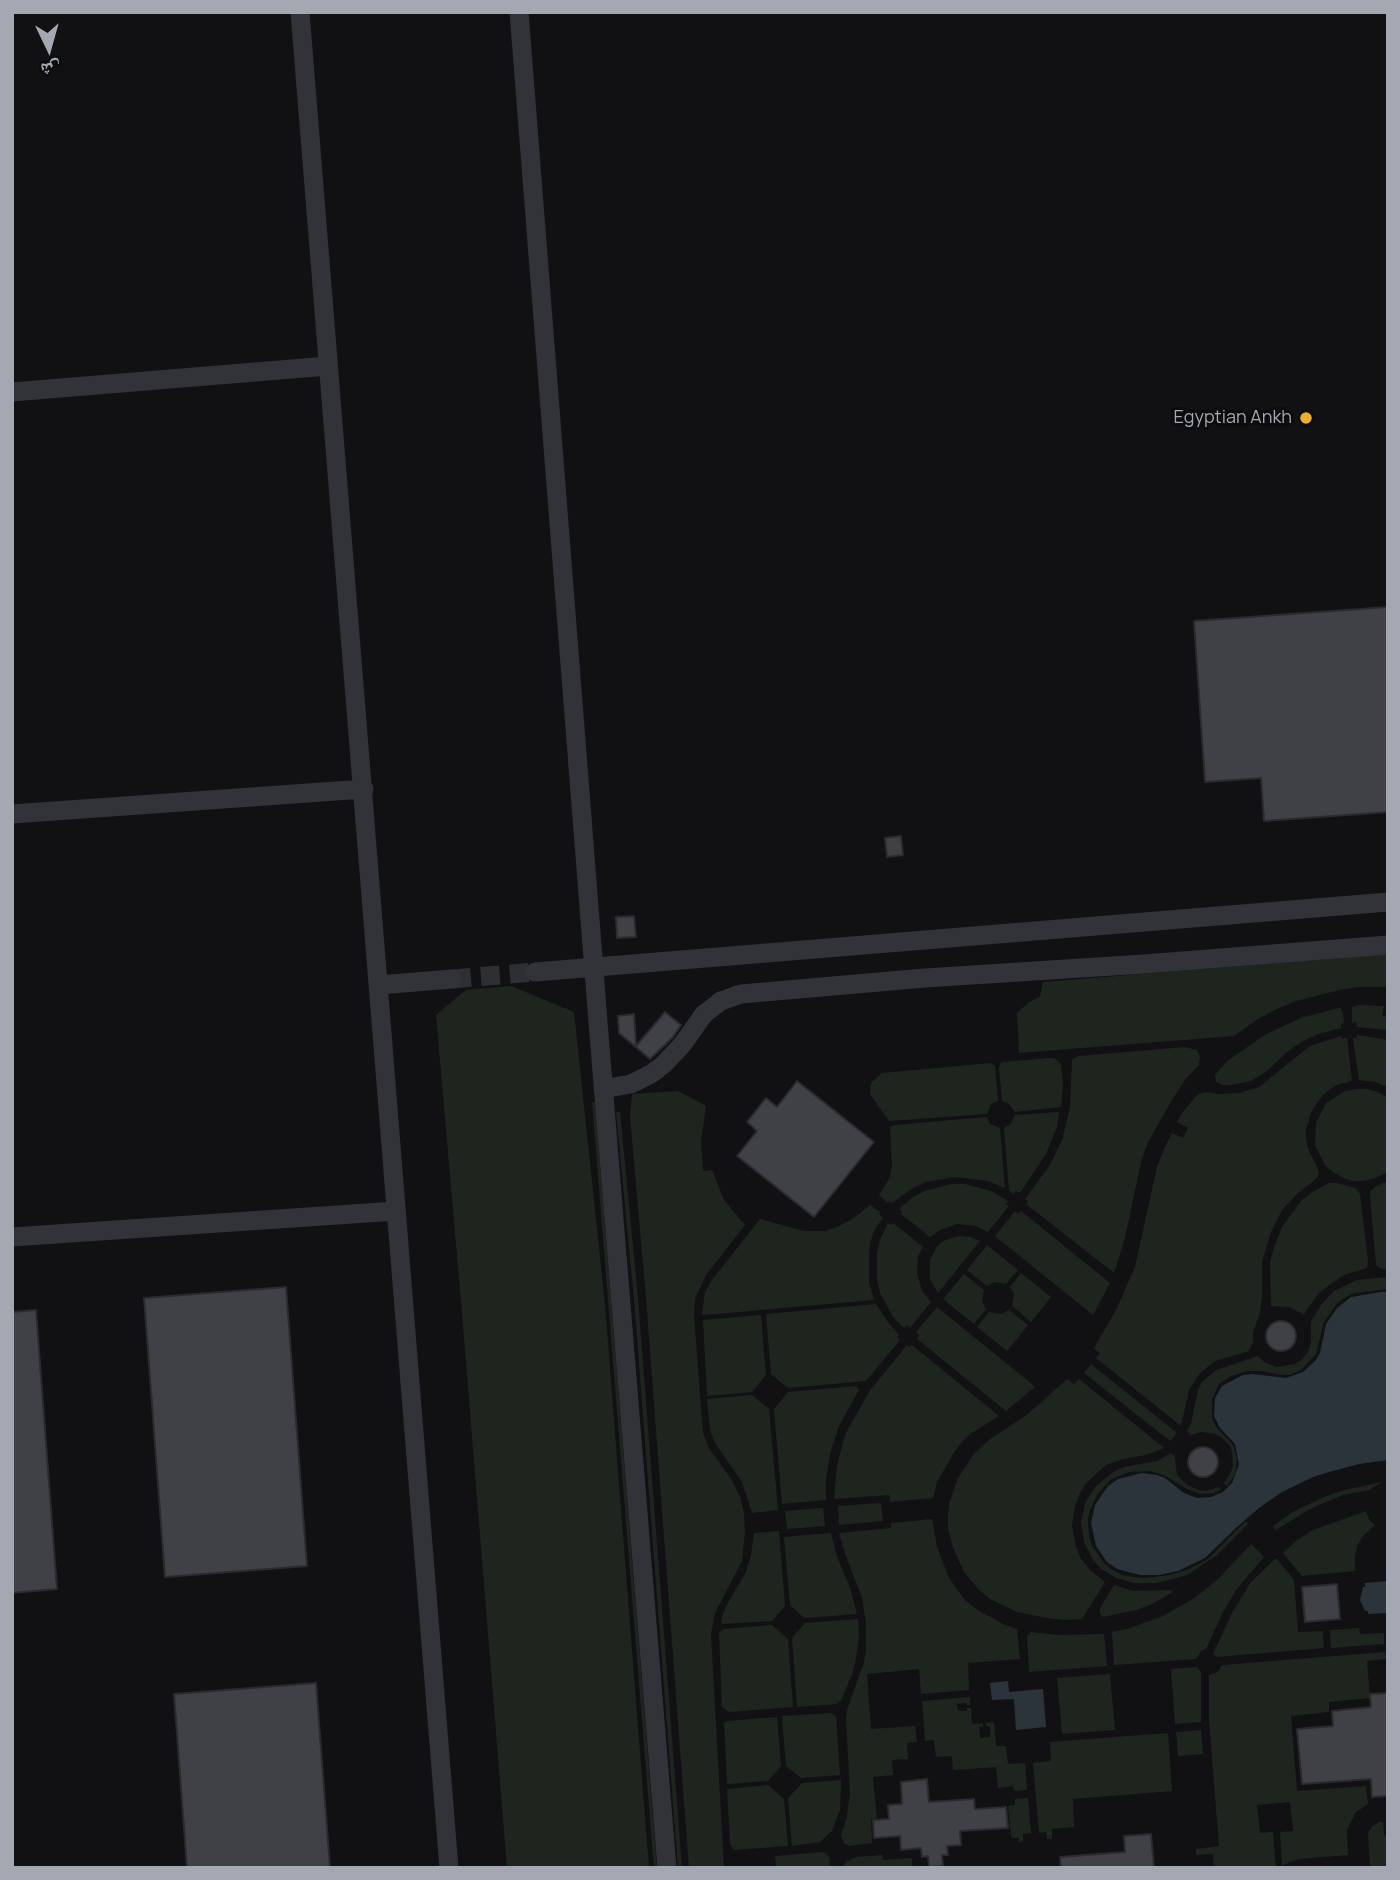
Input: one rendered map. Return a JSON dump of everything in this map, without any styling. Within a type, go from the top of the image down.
[{"type":"street","points":[[300,12],[449,1868]]},
{"type":"street","points":[[519,12],[667,1868]]},
{"type":"street","points":[[12,391],[328,366]]},
{"type":"street","points":[[12,814],[364,789]]},
{"type":"street","points":[[535,972],[1388,902]]},
{"type":"street","points":[[603,1089],[622,1087],[651,1074],[682,1045],[704,1014],[721,1001],[741,994],[1388,945]]},
{"type":"street","points":[[379,985],[452,979]]},
{"type":"street","points":[[12,1237],[396,1211]]},
{"type":"shaded area","points":[[1388,954],[1388,987],[1339,990],[1296,1001],[1258,1019],[1234,1036],[1019,1053],[1017,1013],[1029,1002],[1040,997],[1043,982]]},
{"type":"shaded area","points":[[511,986],[574,1012],[605,1304],[649,1868],[507,1868],[436,1015],[466,990]]},
{"type":"shaded area","points":[[1384,1006],[1382,1016],[1388,1017],[1388,1030],[1357,1027],[1356,1022],[1352,1023],[1352,1007]]},
{"type":"shaded area","points":[[1341,1008],[1343,1013],[1344,1023],[1341,1028],[1301,1042],[1251,1081],[1232,1085],[1216,1082],[1215,1075],[1226,1062],[1266,1034],[1301,1018]]},
{"type":"shaded area","points":[[1357,1035],[1388,1040],[1388,1087],[1359,1080],[1353,1038],[1357,1038]]},
{"type":"shaded area","points":[[1341,1036],[1342,1039],[1347,1038],[1352,1081],[1329,1090],[1311,1112],[1306,1139],[1319,1174],[1282,1210],[1271,1232],[1262,1262],[1262,1296],[1253,1342],[1249,1351],[1215,1361],[1199,1374],[1189,1390],[1181,1426],[1096,1358],[1100,1353],[1094,1348],[1116,1310],[1135,1267],[1157,1167],[1164,1149],[1172,1133],[1183,1138],[1188,1128],[1177,1122],[1197,1095],[1205,1092],[1239,1093],[1259,1087],[1310,1046]]},
{"type":"shaded area","points":[[1185,1047],[1197,1050],[1199,1065],[1185,1080],[1148,1142],[1114,1273],[1026,1204],[1028,1201],[1025,1199],[1050,1165],[1062,1140],[1070,1108],[1072,1059],[1079,1056]]},
{"type":"shaded area","points":[[1054,1058],[1061,1064],[1061,1107],[1015,1112],[1008,1103],[1002,1101],[999,1069],[1002,1062]]},
{"type":"shaded area","points":[[991,1063],[995,1066],[998,1101],[991,1104],[987,1114],[889,1121],[870,1094],[871,1083],[882,1073]]},
{"type":"shaded area","points":[[1356,1089],[1378,1092],[1388,1098],[1388,1172],[1364,1181],[1353,1181],[1333,1172],[1325,1165],[1315,1145],[1316,1123],[1326,1103],[1345,1091]]},
{"type":"shaded area","points":[[678,1091],[706,1106],[701,1141],[703,1171],[712,1170],[724,1200],[745,1225],[706,1275],[695,1299],[694,1316],[703,1433],[709,1448],[731,1479],[744,1513],[742,1561],[715,1613],[711,1634],[724,1868],[689,1868],[630,1116],[632,1094]]},
{"type":"shaded area","points":[[592,1102],[595,1102],[657,1868],[654,1868]]},
{"type":"shaded area","points":[[616,1112],[620,1112],[638,1298],[682,1868],[678,1868],[634,1299]]},
{"type":"shaded area","points":[[1059,1112],[1057,1127],[1046,1154],[1022,1190],[1013,1194],[1009,1190],[1004,1128],[1010,1125],[1015,1115]]},
{"type":"shaded area","points":[[987,1117],[990,1124],[1000,1128],[1005,1188],[988,1181],[955,1177],[926,1182],[892,1203],[879,1195],[889,1179],[892,1166],[890,1127]]},
{"type":"shaded area","points":[[1388,1181],[1388,1270],[1376,1265],[1370,1192]]},
{"type":"shaded area","points":[[1329,1183],[1356,1188],[1360,1194],[1367,1268],[1344,1275],[1329,1285],[1319,1293],[1304,1314],[1288,1307],[1271,1306],[1270,1263],[1282,1227],[1301,1201]]},
{"type":"shaded area","points":[[951,1184],[965,1184],[991,1191],[1008,1201],[1006,1204],[1009,1206],[988,1232],[975,1226],[957,1224],[930,1237],[901,1214],[899,1209],[913,1197]]},
{"type":"shaded area","points":[[870,1205],[880,1212],[883,1218],[870,1243],[869,1282],[874,1300],[702,1314],[705,1292],[712,1280],[760,1219],[804,1231],[824,1231],[854,1218]]},
{"type":"shaded area","points":[[1015,1211],[1018,1214],[1021,1211],[1110,1283],[1093,1315],[995,1236]]},
{"type":"shaded area","points":[[888,1223],[893,1223],[923,1247],[918,1256],[917,1274],[922,1291],[931,1302],[910,1328],[907,1325],[904,1328],[893,1317],[880,1293],[877,1280],[877,1253]]},
{"type":"shaded area","points":[[958,1236],[980,1241],[938,1293],[930,1279],[930,1260],[940,1243]]},
{"type":"shaded area","points":[[987,1245],[1018,1270],[1006,1284],[994,1282],[987,1286],[967,1270]]},
{"type":"shaded area","points":[[1021,1273],[1051,1297],[1031,1322],[1012,1306],[1014,1294],[1010,1287]]},
{"type":"shaded area","points":[[964,1274],[984,1290],[982,1302],[986,1309],[974,1324],[943,1299]]},
{"type":"shaded area","points":[[1388,1277],[1388,1289],[1354,1293],[1336,1305],[1324,1322],[1316,1354],[1301,1370],[1289,1375],[1248,1371],[1231,1376],[1219,1384],[1212,1400],[1212,1418],[1216,1427],[1233,1445],[1237,1459],[1235,1474],[1227,1486],[1224,1483],[1233,1466],[1230,1446],[1215,1434],[1202,1432],[1191,1435],[1187,1431],[1202,1382],[1216,1370],[1258,1356],[1264,1362],[1277,1367],[1300,1361],[1308,1352],[1311,1342],[1311,1322],[1334,1291],[1357,1280]]},
{"type":"shaded area","points":[[1388,1292],[1388,1460],[1329,1472],[1282,1492],[1259,1508],[1205,1558],[1178,1571],[1140,1575],[1117,1569],[1107,1562],[1096,1546],[1091,1523],[1095,1505],[1108,1486],[1118,1479],[1142,1473],[1165,1478],[1184,1493],[1197,1498],[1211,1497],[1223,1492],[1232,1483],[1239,1465],[1235,1444],[1220,1428],[1214,1416],[1215,1398],[1222,1386],[1243,1375],[1286,1378],[1303,1372],[1320,1353],[1326,1324],[1337,1308],[1351,1297]]},
{"type":"shaded area","points":[[876,1304],[900,1340],[866,1381],[788,1388],[771,1374],[766,1314]]},
{"type":"shaded area","points":[[937,1307],[1035,1387],[1006,1411],[917,1339],[919,1335],[916,1332]]},
{"type":"shaded area","points":[[1009,1310],[1028,1325],[1007,1351],[977,1327],[989,1312],[1001,1314]]},
{"type":"shaded area","points":[[761,1315],[766,1375],[752,1392],[707,1396],[703,1320]]},
{"type":"shaded area","points":[[907,1345],[912,1345],[999,1416],[970,1434],[961,1443],[937,1482],[933,1498],[890,1502],[889,1495],[834,1499],[837,1465],[849,1427],[871,1389]]},
{"type":"shaded area","points":[[1091,1364],[1177,1433],[1170,1441],[1084,1373]]},
{"type":"shaded area","points":[[1067,1379],[1074,1384],[1079,1379],[1164,1448],[1106,1465],[1086,1483],[1080,1493],[1072,1526],[1076,1547],[1090,1570],[1105,1582],[1082,1619],[1065,1620],[1017,1612],[990,1599],[979,1590],[964,1572],[954,1550],[948,1529],[948,1516],[957,1480],[973,1455],[990,1439],[1028,1414]]},
{"type":"shaded area","points":[[856,1386],[859,1390],[839,1426],[830,1454],[826,1500],[782,1504],[774,1409],[788,1392]]},
{"type":"shaded area","points":[[752,1395],[769,1409],[778,1510],[752,1513],[742,1482],[715,1443],[710,1430],[707,1399]]},
{"type":"shaded area","points":[[1171,1453],[1175,1457],[1178,1476],[1187,1485],[1199,1490],[1219,1487],[1220,1490],[1199,1494],[1166,1476],[1150,1471],[1129,1472],[1110,1480],[1097,1495],[1088,1521],[1092,1546],[1104,1563],[1122,1575],[1145,1578],[1170,1575],[1208,1559],[1246,1521],[1248,1524],[1217,1555],[1187,1575],[1157,1583],[1134,1583],[1116,1578],[1100,1568],[1084,1542],[1081,1522],[1086,1501],[1096,1486],[1113,1472],[1124,1467],[1157,1461]]},
{"type":"shaded area","points":[[1382,1482],[1369,1490],[1343,1495],[1308,1510],[1276,1530],[1273,1526],[1293,1512],[1324,1497]]},
{"type":"shaded area","points":[[881,1503],[883,1521],[839,1525],[838,1506]]},
{"type":"shaded area","points":[[823,1508],[825,1526],[787,1529],[785,1511]]},
{"type":"shaded area","points":[[1366,1511],[1375,1525],[1357,1546],[1355,1571],[1302,1576],[1283,1553],[1313,1530]]},
{"type":"shaded area","points":[[932,1519],[937,1547],[949,1578],[965,1600],[976,1609],[1017,1629],[1020,1659],[968,1663],[969,1690],[921,1694],[919,1669],[867,1674],[871,1729],[915,1726],[917,1742],[907,1743],[908,1759],[892,1760],[893,1775],[873,1777],[877,1818],[871,1819],[872,1843],[849,1846],[844,1843],[841,1835],[850,1793],[846,1719],[864,1662],[866,1623],[862,1597],[839,1533],[891,1528],[891,1523]]},
{"type":"shaded area","points":[[779,1531],[785,1606],[772,1621],[722,1624],[725,1608],[746,1572],[754,1533]]},
{"type":"shaded area","points":[[831,1533],[857,1614],[804,1618],[790,1605],[784,1537]]},
{"type":"shaded area","points":[[1251,1544],[1264,1557],[1236,1590],[1206,1649],[1201,1651],[1196,1659],[1114,1665],[1112,1632],[1163,1616],[1193,1599],[1216,1581]]},
{"type":"shaded area","points":[[1276,1558],[1294,1580],[1298,1632],[1323,1631],[1324,1648],[1217,1657],[1213,1654],[1232,1613],[1251,1582]]},
{"type":"shaded area","points":[[1388,1581],[1388,1613],[1368,1614],[1360,1600],[1365,1583]]},
{"type":"shaded area","points":[[1114,1585],[1133,1591],[1173,1592],[1136,1610],[1103,1617],[1100,1608]]},
{"type":"shaded area","points":[[858,1619],[859,1638],[855,1663],[842,1699],[837,1704],[797,1707],[792,1638],[805,1623]]},
{"type":"shaded area","points":[[772,1625],[788,1639],[793,1707],[729,1712],[722,1707],[719,1633],[723,1629]]},
{"type":"shaded area","points":[[1359,1628],[1360,1634],[1384,1633],[1384,1644],[1331,1648],[1330,1630]]},
{"type":"shaded area","points":[[1031,1632],[1059,1635],[1104,1634],[1107,1666],[1029,1672],[1027,1636]]},
{"type":"shaded area","points":[[1385,1652],[1386,1659],[1367,1661],[1370,1698],[1329,1702],[1329,1712],[1291,1716],[1297,1791],[1366,1786],[1368,1804],[1356,1812],[1347,1830],[1348,1855],[1299,1859],[1282,1866],[1280,1832],[1293,1831],[1290,1802],[1257,1805],[1260,1833],[1273,1832],[1276,1868],[1214,1868],[1213,1854],[1196,1855],[1196,1849],[1219,1846],[1209,1720],[1209,1675],[1218,1672],[1222,1665]]},
{"type":"shaded area","points":[[1197,1667],[1201,1672],[1201,1722],[1175,1724],[1171,1669]]},
{"type":"shaded area","points":[[1110,1674],[1115,1730],[1062,1734],[1057,1678]]},
{"type":"shaded area","points":[[1008,1681],[1009,1692],[1043,1689],[1046,1727],[1016,1730],[1014,1699],[992,1700],[990,1683]]},
{"type":"shaded area","points":[[970,1697],[970,1705],[957,1704],[958,1711],[971,1708],[972,1724],[983,1723],[983,1727],[979,1727],[980,1738],[990,1737],[990,1727],[986,1726],[986,1723],[994,1722],[996,1746],[1006,1746],[1008,1764],[1025,1763],[1027,1790],[1014,1791],[1013,1786],[998,1788],[996,1767],[953,1770],[952,1756],[936,1757],[934,1740],[925,1741],[922,1701]]},
{"type":"shaded area","points":[[832,1713],[836,1717],[840,1775],[801,1778],[786,1766],[782,1716]]},
{"type":"shaded area","points":[[777,1717],[781,1766],[768,1781],[727,1784],[724,1723]]},
{"type":"shaded area","points":[[1201,1730],[1203,1754],[1178,1756],[1176,1732]]},
{"type":"shaded area","points":[[1168,1733],[1172,1791],[1073,1799],[1074,1827],[1052,1829],[1052,1839],[1047,1839],[1046,1832],[1039,1833],[1033,1763],[1051,1761],[1050,1742]]},
{"type":"shaded area","points":[[841,1780],[840,1810],[832,1831],[820,1842],[792,1846],[788,1798],[802,1783]]},
{"type":"shaded area","points":[[768,1785],[784,1799],[788,1846],[734,1850],[730,1844],[727,1789]]},
{"type":"shaded area","points":[[1028,1798],[1031,1833],[1023,1834],[1023,1841],[1019,1842],[1019,1838],[1011,1836],[1008,1806],[1015,1805],[1015,1799]]},
{"type":"shaded area","points":[[1383,1822],[1384,1834],[1388,1839],[1388,1868],[1370,1868],[1368,1833],[1372,1826]]},
{"type":"shaded area","points":[[823,1852],[830,1859],[829,1868],[776,1868],[775,1856]]},
{"type":"shaded area","points":[[882,1855],[883,1860],[912,1858],[912,1868],[842,1868],[847,1861],[856,1857]]},
{"type":"building","points":[[1388,607],[1388,812],[1264,821],[1261,778],[1205,782],[1194,621]]},
{"type":"building","points":[[901,836],[903,855],[887,857],[885,838]]},
{"type":"building","points":[[634,916],[636,937],[617,938],[616,917]]},
{"type":"building","points":[[665,1012],[681,1025],[673,1037],[650,1059],[619,1033],[618,1016],[634,1014],[636,1046]]},
{"type":"building","points":[[797,1081],[874,1142],[814,1217],[737,1156],[757,1131],[747,1122],[766,1098],[777,1107]]},
{"type":"building","points":[[286,1287],[307,1566],[165,1577],[144,1298]]},
{"type":"building","points":[[36,1310],[57,1589],[12,1593],[12,1312]]},
{"type":"building","points":[[1281,1321],[1287,1322],[1295,1330],[1295,1342],[1287,1350],[1281,1351],[1275,1350],[1267,1342],[1266,1336],[1267,1330],[1275,1322]]},
{"type":"building","points":[[1203,1447],[1209,1448],[1217,1456],[1217,1468],[1209,1476],[1203,1477],[1197,1476],[1189,1468],[1188,1462],[1189,1456],[1197,1448]]},
{"type":"building","points":[[1337,1584],[1340,1619],[1305,1622],[1302,1587]]},
{"type":"building","points":[[316,1683],[330,1868],[187,1868],[174,1694]]},
{"type":"building","points":[[1388,1693],[1388,1796],[1372,1797],[1371,1779],[1302,1784],[1297,1729],[1333,1726],[1332,1711],[1371,1707],[1370,1694]]},
{"type":"building","points":[[927,1779],[929,1802],[974,1799],[975,1809],[1006,1807],[1008,1828],[960,1831],[961,1845],[947,1846],[948,1855],[942,1855],[943,1866],[929,1867],[928,1856],[922,1857],[921,1848],[901,1850],[900,1836],[874,1838],[873,1820],[889,1819],[888,1805],[902,1804],[901,1782]]},
{"type":"building","points":[[1151,1834],[1154,1868],[1061,1868],[1060,1857],[1125,1852],[1124,1836]]},
{"type":"tunnel","points":[[452,979],[535,972]]},
{"type":"place","name":"Egyptian Ankh","points":[[1306,418]]}]
